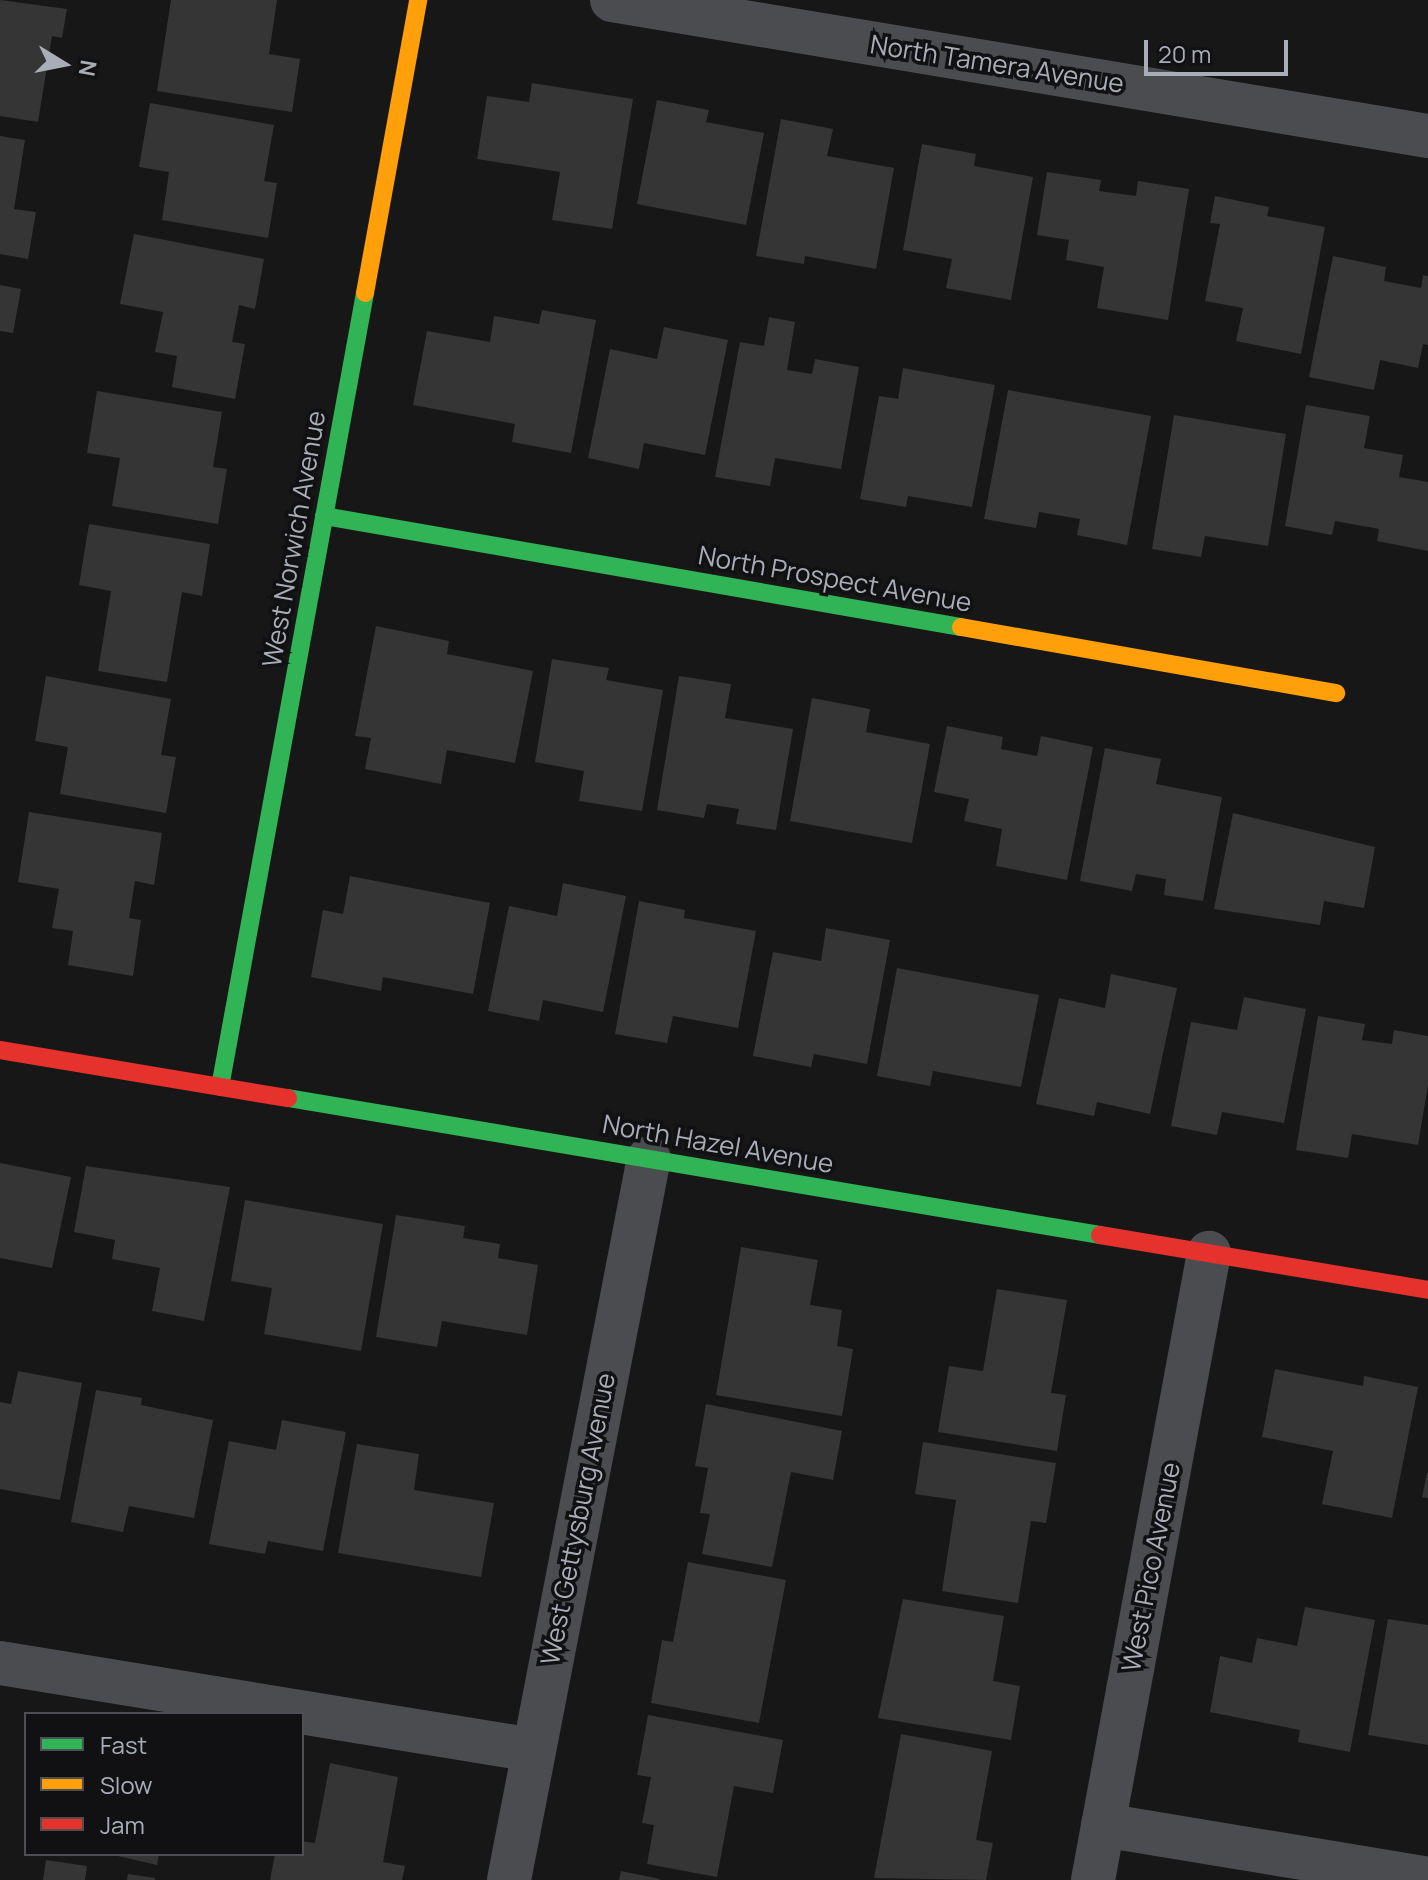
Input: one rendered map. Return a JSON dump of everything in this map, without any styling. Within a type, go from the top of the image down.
[{"type":"street","name":"West Norwich Avenue","points":[[220,1087],[418,0]]},
{"type":"street","name":"North Tamera Avenue","points":[[612,0],[1428,136]]},
{"type":"street","name":"North Prospect Avenue","points":[[324,516],[1336,693]]},
{"type":"street","name":"North Hazel Avenue","points":[[0,1050],[1428,1290]]},
{"type":"street","name":"West Gettysburg Avenue","points":[[509,1880],[649,1158]]},
{"type":"street","name":"West Pico Avenue","points":[[1093,1880],[1209,1253]]},
{"type":"street","points":[[0,1663],[300,1712]]},
{"type":"street","points":[[304,1713],[533,1750]]},
{"type":"street","points":[[1103,1825],[1428,1879]]},
{"type":"building","points":[[0,0],[67,9],[62,38],[52,36],[38,122],[0,116]]},
{"type":"building","points":[[171,0],[277,0],[269,54],[300,59],[292,112],[157,91]]},
{"type":"building","points":[[532,83],[633,99],[612,229],[552,220],[560,172],[477,159],[487,96],[529,102]]},
{"type":"building","points":[[657,100],[709,110],[706,122],[764,133],[746,225],[637,204]]},
{"type":"building","points":[[150,103],[274,125],[264,181],[277,183],[268,238],[162,220],[169,172],[139,167]]},
{"type":"building","points":[[781,119],[833,129],[827,156],[894,168],[876,269],[805,256],[804,264],[756,256]]},
{"type":"building","points":[[0,136],[25,140],[14,209],[36,212],[28,259],[0,254]]},
{"type":"building","points":[[922,144],[976,154],[974,166],[1033,177],[1011,300],[946,288],[952,259],[903,250]]},
{"type":"building","points":[[1047,172],[1101,180],[1099,191],[1136,196],[1138,181],[1189,189],[1168,320],[1097,308],[1104,267],[1066,260],[1069,240],[1037,235]]},
{"type":"building","points":[[1215,196],[1269,207],[1267,216],[1325,227],[1301,354],[1236,341],[1243,308],[1205,301],[1220,224],[1210,223]]},
{"type":"building","points":[[134,234],[264,259],[255,309],[239,305],[232,342],[245,344],[235,399],[172,387],[177,356],[155,352],[163,312],[120,304]]},
{"type":"building","points":[[1333,256],[1386,267],[1384,281],[1421,288],[1423,275],[1428,276],[1428,345],[1423,344],[1418,368],[1380,360],[1374,390],[1309,377]]},
{"type":"building","points":[[0,285],[21,289],[13,333],[0,331]]},
{"type":"building","points":[[542,310],[596,320],[571,453],[512,442],[515,424],[413,405],[427,331],[490,342],[494,316],[539,324]]},
{"type":"building","points":[[769,317],[795,322],[787,370],[812,374],[815,359],[859,367],[841,469],[775,458],[770,486],[715,477],[740,342],[764,346]]},
{"type":"building","points":[[664,327],[728,340],[705,455],[644,443],[639,469],[588,458],[610,349],[657,359]]},
{"type":"building","points":[[903,368],[995,385],[972,507],[908,496],[906,507],[860,499],[879,396],[898,399]]},
{"type":"building","points":[[1008,390],[1151,416],[1127,545],[1077,535],[1080,519],[1039,512],[1036,528],[984,519]]},
{"type":"building","points":[[97,391],[222,412],[213,467],[227,469],[218,524],[112,506],[120,458],[87,453]]},
{"type":"building","points":[[1306,405],[1370,416],[1364,448],[1403,455],[1399,477],[1428,482],[1428,551],[1377,541],[1379,529],[1335,521],[1332,535],[1285,526]]},
{"type":"building","points":[[1174,415],[1286,434],[1268,546],[1205,536],[1201,557],[1152,549]]},
{"type":"building","points":[[89,524],[210,544],[202,596],[182,592],[167,682],[98,671],[111,591],[79,585]]},
{"type":"building","points":[[376,626],[449,641],[447,654],[533,671],[515,763],[447,750],[441,784],[365,769],[371,738],[355,736]]},
{"type":"building","points":[[552,659],[609,668],[606,680],[663,690],[642,811],[579,801],[584,771],[535,762]]},
{"type":"building","points":[[46,676],[171,699],[161,755],[176,757],[166,813],[60,794],[68,747],[35,741]]},
{"type":"building","points":[[679,676],[731,684],[725,718],[793,729],[776,830],[736,824],[739,809],[707,804],[704,818],[657,810]]},
{"type":"building","points":[[812,698],[870,709],[866,732],[930,744],[912,843],[790,821]]},
{"type":"building","points":[[947,726],[1003,737],[1001,749],[1037,756],[1041,736],[1093,747],[1067,880],[996,866],[1002,829],[964,821],[969,799],[934,792]]},
{"type":"building","points":[[1105,748],[1161,759],[1156,784],[1222,797],[1203,901],[1164,895],[1166,879],[1136,874],[1132,891],[1080,881]]},
{"type":"building","points":[[29,812],[162,833],[154,885],[135,881],[129,918],[141,920],[133,976],[68,965],[73,931],[52,928],[59,889],[18,882]]},
{"type":"building","points":[[1233,813],[1375,847],[1364,908],[1324,901],[1320,925],[1214,909]]},
{"type":"building","points":[[350,876],[490,903],[473,994],[383,977],[381,991],[311,977],[323,910],[343,914]]},
{"type":"building","points":[[563,883],[626,896],[603,1012],[543,1000],[539,1021],[488,1011],[509,906],[557,916]]},
{"type":"building","points":[[639,901],[685,910],[684,918],[756,931],[738,1028],[673,1016],[667,1043],[615,1034]]},
{"type":"building","points":[[826,928],[890,940],[867,1064],[814,1054],[811,1067],[753,1056],[773,952],[821,961]]},
{"type":"building","points":[[897,968],[1039,995],[1021,1087],[933,1071],[930,1086],[877,1076]]},
{"type":"building","points":[[1111,974],[1177,988],[1150,1114],[1097,1102],[1094,1116],[1036,1104],[1059,998],[1105,1008]]},
{"type":"building","points":[[1244,997],[1306,1009],[1284,1123],[1222,1112],[1217,1135],[1171,1126],[1191,1022],[1237,1030]]},
{"type":"building","points":[[1318,1016],[1365,1024],[1362,1040],[1392,1044],[1394,1030],[1428,1036],[1428,1085],[1418,1145],[1352,1134],[1348,1158],[1296,1150]]},
{"type":"building","points":[[0,1163],[71,1177],[52,1268],[0,1258]]},
{"type":"building","points":[[86,1166],[230,1187],[204,1321],[152,1311],[160,1268],[112,1259],[115,1240],[74,1232]]},
{"type":"building","points":[[245,1200],[383,1224],[361,1351],[264,1334],[272,1288],[231,1281]]},
{"type":"building","points":[[396,1215],[465,1226],[463,1238],[500,1244],[498,1258],[538,1265],[527,1335],[442,1321],[437,1347],[376,1337]]},
{"type":"building","points":[[741,1247],[818,1260],[810,1305],[842,1310],[837,1346],[853,1349],[842,1416],[716,1395]]},
{"type":"building","points":[[997,1289],[1067,1300],[1051,1393],[1066,1395],[1057,1451],[938,1432],[949,1366],[983,1371]]},
{"type":"building","points":[[1275,1369],[1363,1386],[1364,1376],[1418,1387],[1392,1518],[1322,1504],[1333,1451],[1262,1437]]},
{"type":"building","points":[[18,1371],[82,1383],[60,1500],[0,1489],[0,1402],[11,1404]]},
{"type":"building","points":[[96,1390],[142,1398],[141,1405],[213,1420],[194,1518],[129,1506],[123,1532],[71,1522]]},
{"type":"building","points":[[706,1404],[842,1431],[833,1480],[791,1472],[772,1567],[702,1554],[710,1514],[700,1513],[708,1468],[695,1466]]},
{"type":"building","points":[[282,1420],[346,1432],[323,1551],[268,1541],[265,1554],[209,1544],[229,1441],[276,1450]]},
{"type":"building","points":[[923,1442],[1056,1463],[1046,1523],[1031,1521],[1018,1603],[942,1591],[956,1500],[915,1494]]},
{"type":"building","points":[[357,1444],[419,1454],[414,1490],[494,1503],[481,1577],[338,1553]]},
{"type":"building","points":[[1428,1473],[1428,1498],[1422,1497]]},
{"type":"building","points":[[688,1562],[786,1580],[759,1723],[651,1703],[662,1640],[673,1642]]},
{"type":"building","points":[[903,1599],[1004,1616],[993,1681],[1020,1686],[1011,1740],[878,1718]]},
{"type":"building","points":[[1305,1607],[1375,1620],[1350,1752],[1298,1742],[1300,1730],[1210,1712],[1220,1656],[1252,1663],[1257,1638],[1297,1646]]},
{"type":"building","points":[[1388,1619],[1428,1625],[1428,1745],[1368,1735]]},
{"type":"building","points":[[648,1715],[783,1740],[773,1793],[734,1786],[717,1877],[647,1864],[654,1825],[642,1823],[651,1777],[637,1775]]},
{"type":"building","points":[[901,1734],[992,1751],[976,1840],[993,1843],[986,1880],[874,1878]]},
{"type":"building","points":[[330,1763],[398,1777],[383,1862],[405,1866],[402,1880],[270,1880],[275,1856],[304,1856],[304,1841],[315,1843]]},
{"type":"building","points":[[118,1856],[159,1856],[157,1865]]},
{"type":"building","points":[[46,1860],[87,1866],[85,1880],[43,1880]]},
{"type":"building","points":[[621,1871],[660,1879],[619,1880]]},
{"type":"building","points":[[128,1874],[155,1878],[155,1880],[127,1880]]},
{"type":"traffic: fast","points":[[220,1087],[365,293]]},
{"type":"traffic: fast","points":[[324,516],[961,627]]},
{"type":"traffic: fast","points":[[288,1098],[1100,1235]]},
{"type":"traffic: slow","points":[[365,293],[418,0]]},
{"type":"traffic: slow","points":[[961,627],[1336,693]]},
{"type":"traffic: jam","points":[[0,1050],[288,1098]]},
{"type":"traffic: jam","points":[[1100,1235],[1428,1290]]}]
